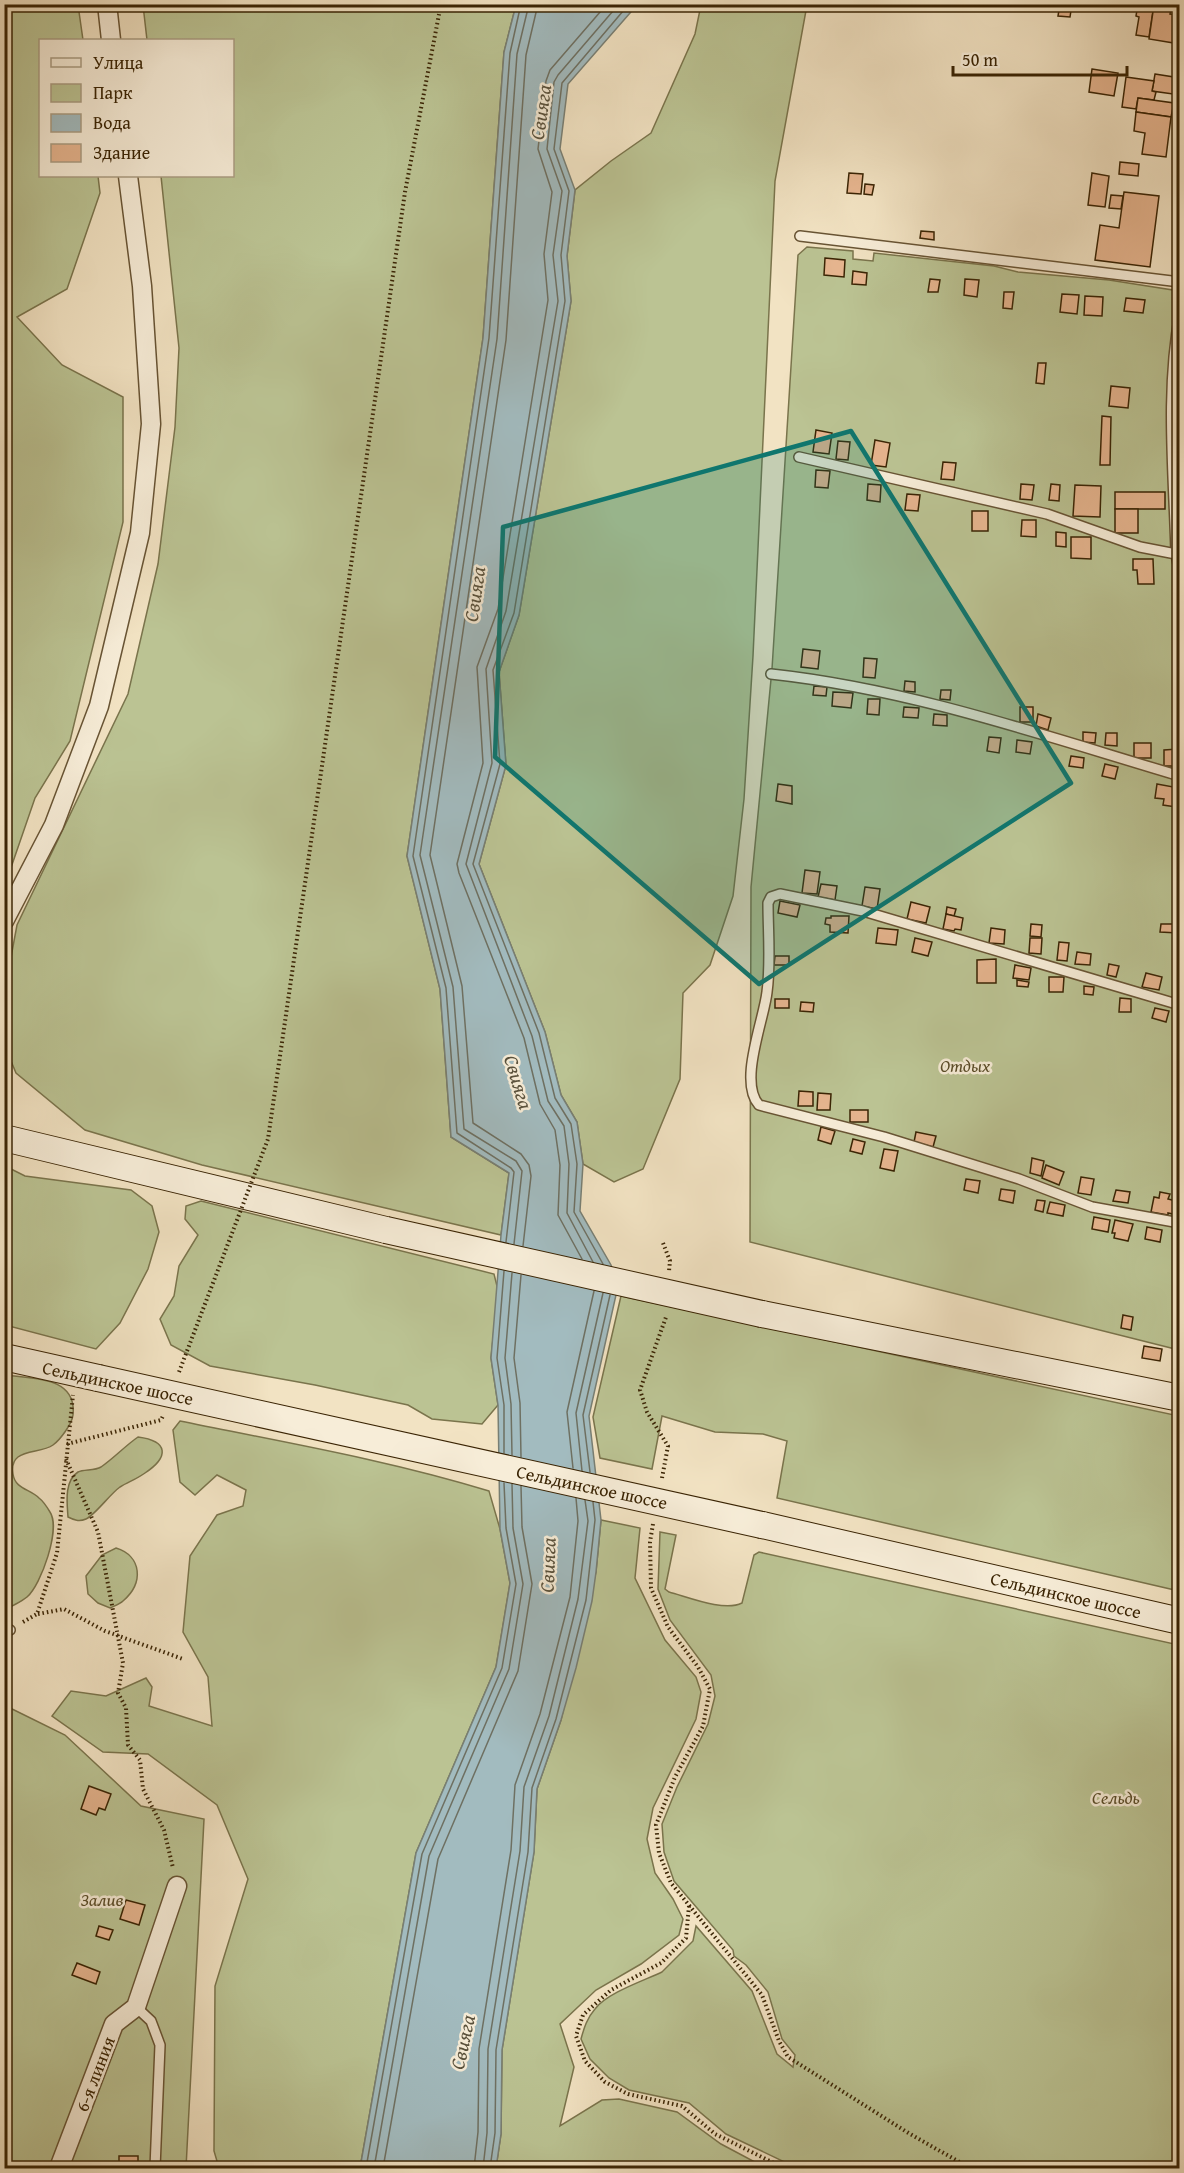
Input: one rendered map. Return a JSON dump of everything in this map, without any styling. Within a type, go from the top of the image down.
[{"type":"main road","points":[[4,1138],[386,1230],[762,1314],[1179,1398]]},
{"type":"main road","name":"Сельдинское шоссе","points":[[4,1357],[762,1525],[1179,1621]]},
{"type":"street","points":[[106,4],[111,39]]},
{"type":"street","points":[[4,921],[54,825],[99,706],[140,533],[151,424],[142,286],[128,177]]},
{"type":"street","name":"6-я линия","points":[[59,2169],[114,2024],[135,2007],[177,1886]]},
{"type":"lane","points":[[800,236],[1179,282]]},
{"type":"lane","points":[[1179,313],[1173,347],[1172,420],[1176,554],[1179,574]]},
{"type":"lane","points":[[799,457],[1047,514],[1140,547],[1176,554]]},
{"type":"lane","points":[[771,674],[824,680],[970,714],[1179,776]]},
{"type":"lane","points":[[1179,1005],[863,912],[780,894],[771,897],[768,903],[768,990],[753,1058],[751,1088],[754,1099],[759,1105],[884,1137],[1019,1179],[1092,1207],[1179,1223]]},
{"type":"lane","points":[[135,2007],[151,2021],[160,2045],[156,2169]]},
{"type":"path","points":[[177,1377],[268,1139],[405,192],[441,4]]},
{"type":"path","points":[[663,1243],[670,1261],[669,1281]]},
{"type":"path","points":[[660,1489],[668,1446],[647,1412],[640,1390],[668,1312]]},
{"type":"path","points":[[37,1614],[57,1553],[67,1444],[87,1376]]},
{"type":"path","points":[[67,1444],[161,1420],[165,1409]]},
{"type":"path","points":[[66,1458],[98,1532],[123,1663],[118,1693],[126,1708],[128,1745],[140,1760],[143,1789],[170,1847],[177,1886]]},
{"type":"path","points":[[654,1520],[650,1542],[651,1588],[668,1627],[698,1667],[710,1689],[703,1726],[675,1778],[656,1825],[659,1853],[671,1883],[762,1995],[779,2041],[788,2057],[970,2169]]},
{"type":"path","points":[[7,1629],[37,1614],[64,1609],[105,1631],[183,1659]]},
{"type":"path","points":[[689,1905],[686,1938],[661,1963],[611,1990],[583,2015],[576,2037],[585,2061],[605,2082],[628,2094],[682,2106],[715,2134],[784,2169]]},
{"type":"highlighted area","points":[[851,431],[1071,783],[759,984],[495,757],[503,527]]},
{"type":"green space","points":[[5,4],[78,5],[83,39],[39,39],[39,177],[98,177],[100,193],[67,289],[17,317],[62,365],[123,397],[123,522],[70,741],[35,798],[5,885]]},
{"type":"green space","points":[[143,5],[516,5],[504,52],[483,338],[407,856],[440,989],[451,1137],[509,1173],[501,1235],[202,1165],[85,1130],[16,1073],[6,1049],[5,989],[17,925],[128,694],[158,564],[175,427],[179,348],[161,177],[234,177],[234,39],[147,39]]},
{"type":"green space","points":[[701,5],[807,5],[775,181],[753,656],[744,799],[733,896],[710,965],[683,993],[680,1079],[643,1169],[614,1182],[583,1164],[577,1122],[561,1095],[545,1032],[479,864],[506,765],[499,672],[519,615],[571,301],[567,256],[575,190],[651,133],[695,34]]},
{"type":"green space","name":"Отдых","points":[[807,247],[853,251],[853,259],[873,261],[874,253],[994,266],[1018,272],[1109,280],[1179,291],[1179,1350],[750,1242],[751,887],[772,669],[798,255]]},
{"type":"green space","points":[[5,1166],[25,1176],[131,1190],[152,1206],[159,1232],[148,1269],[120,1323],[96,1349],[5,1325]]},
{"type":"green space","points":[[201,1201],[494,1274],[498,1290],[491,1358],[498,1405],[482,1424],[432,1419],[408,1405],[210,1366],[171,1345],[160,1319],[174,1296],[179,1266],[198,1235],[185,1219],[186,1206]]},
{"type":"green space","points":[[621,1296],[1179,1416],[1179,1591],[777,1498],[787,1441],[763,1434],[715,1432],[662,1416],[652,1469],[600,1458],[593,1417]]},
{"type":"green space","points":[[5,1375],[40,1379],[61,1386],[68,1393],[72,1402],[73,1415],[65,1432],[53,1445],[22,1455],[14,1463],[14,1479],[45,1504],[53,1520],[53,1531],[48,1556],[38,1581],[25,1599],[7,1609],[4,1609]]},
{"type":"green space","points":[[180,1421],[374,1461],[489,1491],[500,1529],[510,1583],[496,1667],[416,1853],[360,2168],[219,2168],[214,2151],[215,1986],[248,1879],[217,1805],[148,1754],[103,1752],[52,1716],[71,1691],[106,1696],[146,1678],[152,1687],[149,1706],[212,1726],[208,1677],[183,1632],[190,1556],[217,1515],[243,1506],[246,1490],[217,1475],[195,1495],[180,1482],[173,1430]]},
{"type":"green space","points":[[138,1437],[156,1442],[162,1450],[162,1456],[153,1467],[120,1487],[90,1517],[74,1520],[68,1517],[67,1493],[74,1476],[80,1471],[101,1467]]},
{"type":"green space","points":[[601,1520],[640,1528],[635,1578],[665,1640],[696,1677],[701,1692],[696,1719],[653,1808],[647,1839],[655,1873],[673,1899],[683,1919],[679,1935],[641,1964],[596,1990],[560,2024],[574,2067],[560,2126],[602,2100],[619,2099],[677,2112],[721,2144],[766,2168],[496,2168],[501,2134],[502,2050],[534,1852],[537,1789],[561,1720],[596,1572]]},
{"type":"green space","name":"Сельдь","points":[[660,1532],[676,1535],[665,1589],[706,1603],[726,1606],[742,1603],[754,1555],[759,1552],[1179,1645],[1179,2168],[797,2168],[726,2134],[689,2103],[629,2090],[609,2078],[590,2059],[581,2039],[592,2012],[616,1993],[662,1972],[693,1941],[696,1926],[752,1991],[777,2054],[793,2067],[795,2055],[782,2039],[768,1992],[746,1965],[734,1956],[733,1950],[674,1881],[664,1852],[662,1824],[677,1787],[708,1724],[715,1696],[711,1675],[670,1620],[658,1589]]},
{"type":"green space","points":[[116,1548],[131,1557],[137,1571],[137,1578],[130,1594],[122,1602],[110,1608],[98,1603],[88,1594],[86,1576],[102,1555]]},
{"type":"green space","name":"Залив","points":[[4,1705],[65,1735],[141,1806],[204,1819],[186,2168],[5,2168]]},
{"type":"water","name":"Свияга","points":[[516,5],[637,5],[568,84],[560,149],[575,190],[567,256],[571,301],[519,615],[499,672],[506,765],[479,864],[545,1032],[561,1095],[577,1122],[583,1164],[580,1211],[611,1265],[616,1280],[616,1295],[589,1416],[601,1520],[592,1601],[561,1720],[537,1789],[534,1852],[502,2050],[501,2134],[496,2168],[360,2168],[416,1853],[496,1667],[510,1583],[500,1529],[498,1405],[491,1358],[501,1235],[509,1173],[451,1137],[440,989],[407,856],[483,338],[504,52]]},
{"type":"building","points":[[1060,4],[1072,4],[1070,17],[1058,16]]},
{"type":"building","points":[[1138,4],[1154,4],[1149,37],[1136,35],[1139,17],[1136,16]]},
{"type":"building","points":[[1154,5],[1171,8],[1170,14],[1180,15],[1180,44],[1149,39]]},
{"type":"building","points":[[1092,69],[1118,73],[1114,96],[1089,92]]},
{"type":"building","points":[[1155,74],[1180,78],[1180,95],[1152,91]]},
{"type":"building","points":[[1126,77],[1154,81],[1152,91],[1156,92],[1154,100],[1138,98],[1136,109],[1122,107]]},
{"type":"building","points":[[1138,98],[1174,103],[1171,117],[1136,112]]},
{"type":"building","points":[[1136,112],[1171,117],[1166,157],[1142,154],[1145,133],[1134,131]]},
{"type":"building","points":[[1120,162],[1139,164],[1138,176],[1119,174]]},
{"type":"building","points":[[849,173],[863,174],[861,194],[847,193]]},
{"type":"building","points":[[1092,173],[1109,176],[1105,207],[1088,205]]},
{"type":"building","points":[[865,184],[874,185],[872,195],[864,194]]},
{"type":"building","points":[[1124,192],[1159,196],[1150,267],[1095,260],[1100,225],[1119,228]]},
{"type":"building","points":[[1111,195],[1123,196],[1121,209],[1109,208]]},
{"type":"building","points":[[921,231],[934,232],[934,240],[920,238]]},
{"type":"building","points":[[825,258],[845,260],[844,277],[824,275]]},
{"type":"building","points":[[853,271],[867,273],[866,285],[852,284]]},
{"type":"building","points":[[930,279],[940,280],[938,292],[928,292]]},
{"type":"building","points":[[965,279],[979,280],[977,297],[964,295]]},
{"type":"building","points":[[1004,292],[1014,292],[1012,309],[1003,308]]},
{"type":"building","points":[[1062,294],[1079,295],[1077,314],[1060,312]]},
{"type":"building","points":[[1085,296],[1103,297],[1102,316],[1084,315]]},
{"type":"building","points":[[1126,298],[1145,300],[1143,313],[1124,311]]},
{"type":"building","points":[[1038,363],[1046,363],[1044,384],[1036,383]]},
{"type":"building","points":[[1111,386],[1130,388],[1128,408],[1109,406]]},
{"type":"building","points":[[1102,416],[1111,417],[1110,465],[1100,465]]},
{"type":"building","points":[[816,430],[832,433],[829,454],[813,452]]},
{"type":"building","points":[[875,440],[890,443],[886,467],[871,465]]},
{"type":"building","points":[[838,441],[850,442],[848,460],[836,459]]},
{"type":"building","points":[[943,462],[956,463],[954,480],[941,479]]},
{"type":"building","points":[[816,470],[830,471],[828,488],[815,487]]},
{"type":"building","points":[[868,484],[881,485],[880,502],[867,500]]},
{"type":"building","points":[[1021,484],[1034,485],[1032,500],[1020,499]]},
{"type":"building","points":[[1051,484],[1060,485],[1059,501],[1049,500]]},
{"type":"building","points":[[1075,485],[1101,486],[1100,517],[1073,516]]},
{"type":"building","points":[[1115,492],[1165,492],[1165,509],[1115,509]]},
{"type":"building","points":[[907,494],[920,495],[918,511],[905,510]]},
{"type":"building","points":[[1115,509],[1138,509],[1138,533],[1115,533]]},
{"type":"building","points":[[972,511],[988,511],[988,531],[972,531]]},
{"type":"building","points":[[1022,520],[1036,520],[1036,537],[1021,536]]},
{"type":"building","points":[[1056,532],[1066,533],[1066,547],[1056,546]]},
{"type":"building","points":[[1071,537],[1091,537],[1091,559],[1071,558]]},
{"type":"building","points":[[1133,559],[1153,559],[1154,584],[1138,584],[1137,570],[1133,570]]},
{"type":"building","points":[[803,649],[820,651],[818,669],[801,667]]},
{"type":"building","points":[[864,658],[877,659],[875,678],[863,677]]},
{"type":"building","points":[[905,681],[915,682],[915,692],[904,691]]},
{"type":"building","points":[[814,686],[827,687],[826,696],[813,695]]},
{"type":"building","points":[[941,690],[951,690],[950,700],[940,699]]},
{"type":"building","points":[[833,692],[853,693],[851,708],[832,706]]},
{"type":"building","points":[[868,699],[880,699],[879,715],[867,714]]},
{"type":"building","points":[[904,707],[919,708],[918,718],[903,717]]},
{"type":"building","points":[[1020,707],[1033,707],[1033,722],[1020,722]]},
{"type":"building","points":[[934,714],[947,715],[947,726],[933,725]]},
{"type":"building","points":[[1038,714],[1051,718],[1048,730],[1036,726]]},
{"type":"building","points":[[1083,732],[1096,733],[1095,743],[1083,742]]},
{"type":"building","points":[[1106,733],[1117,733],[1117,746],[1105,745]]},
{"type":"building","points":[[989,737],[1001,738],[999,753],[987,751]]},
{"type":"building","points":[[1017,740],[1032,742],[1030,754],[1016,752]]},
{"type":"building","points":[[1134,743],[1151,743],[1151,758],[1134,758]]},
{"type":"building","points":[[1178,749],[1178,766],[1164,766],[1164,750]]},
{"type":"building","points":[[1071,756],[1084,758],[1083,768],[1069,766]]},
{"type":"building","points":[[1105,764],[1118,767],[1115,779],[1102,776]]},
{"type":"building","points":[[778,784],[792,786],[792,804],[776,801]]},
{"type":"building","points":[[1157,784],[1179,788],[1176,807],[1163,805],[1164,799],[1155,798]]},
{"type":"building","points":[[805,870],[820,872],[817,894],[802,893]]},
{"type":"building","points":[[821,884],[837,886],[835,900],[818,897]]},
{"type":"building","points":[[865,887],[880,889],[877,909],[862,906]]},
{"type":"building","points":[[780,901],[800,905],[797,917],[778,913]]},
{"type":"building","points":[[911,902],[930,907],[926,923],[907,919]]},
{"type":"building","points":[[947,907],[956,909],[954,916],[946,914]]},
{"type":"building","points":[[946,914],[963,918],[961,930],[943,929]]},
{"type":"building","points":[[831,916],[849,916],[848,933],[830,932],[830,925],[825,924],[826,918],[831,918]]},
{"type":"building","points":[[1031,924],[1042,925],[1041,937],[1030,936]]},
{"type":"building","points":[[1161,924],[1178,924],[1178,933],[1160,932]]},
{"type":"building","points":[[878,928],[898,930],[896,945],[876,943]]},
{"type":"building","points":[[991,928],[1005,930],[1004,944],[989,943]]},
{"type":"building","points":[[915,938],[932,942],[928,956],[912,952]]},
{"type":"building","points":[[1030,938],[1042,938],[1041,954],[1029,953]]},
{"type":"building","points":[[1059,942],[1069,943],[1067,961],[1057,960]]},
{"type":"building","points":[[1077,952],[1091,954],[1090,965],[1075,964]]},
{"type":"building","points":[[775,956],[789,956],[789,965],[774,965]]},
{"type":"building","points":[[996,959],[996,983],[977,983],[977,960]]},
{"type":"building","points":[[1109,964],[1119,966],[1116,977],[1107,975]]},
{"type":"building","points":[[1015,965],[1031,968],[1029,980],[1013,978]]},
{"type":"building","points":[[1146,973],[1162,977],[1159,990],[1142,987]]},
{"type":"building","points":[[1049,977],[1064,977],[1063,992],[1049,992]]},
{"type":"building","points":[[1017,980],[1029,982],[1028,987],[1017,986]]},
{"type":"building","points":[[1084,986],[1094,987],[1093,995],[1084,994]]},
{"type":"building","points":[[1120,998],[1131,999],[1131,1012],[1119,1012]]},
{"type":"building","points":[[775,999],[789,999],[789,1008],[775,1008]]},
{"type":"building","points":[[801,1002],[814,1003],[813,1012],[800,1011]]},
{"type":"building","points":[[1155,1008],[1169,1011],[1166,1022],[1152,1018]]},
{"type":"building","points":[[799,1091],[813,1092],[813,1106],[798,1106]]},
{"type":"building","points":[[818,1093],[831,1094],[830,1110],[817,1110]]},
{"type":"building","points":[[850,1110],[868,1110],[868,1122],[850,1122]]},
{"type":"building","points":[[821,1127],[835,1131],[831,1144],[818,1140]]},
{"type":"building","points":[[916,1132],[936,1136],[933,1147],[914,1142]]},
{"type":"building","points":[[853,1139],[865,1142],[862,1154],[850,1151]]},
{"type":"building","points":[[884,1149],[898,1151],[894,1171],[880,1168]]},
{"type":"building","points":[[1032,1158],[1044,1161],[1041,1176],[1030,1173]]},
{"type":"building","points":[[1046,1165],[1064,1172],[1059,1185],[1042,1178]]},
{"type":"building","points":[[1081,1177],[1094,1179],[1091,1195],[1078,1193]]},
{"type":"building","points":[[966,1179],[980,1181],[978,1193],[964,1190]]},
{"type":"building","points":[[1001,1189],[1015,1191],[1013,1203],[999,1200]]},
{"type":"building","points":[[1116,1190],[1130,1192],[1128,1203],[1113,1201]]},
{"type":"building","points":[[1160,1192],[1170,1194],[1168,1199],[1176,1201],[1173,1214],[1151,1212],[1154,1197],[1159,1198]]},
{"type":"building","points":[[1037,1200],[1045,1201],[1043,1212],[1035,1210]]},
{"type":"building","points":[[1050,1202],[1065,1205],[1063,1216],[1047,1213]]},
{"type":"building","points":[[1094,1217],[1110,1220],[1108,1232],[1092,1229]]},
{"type":"building","points":[[1115,1220],[1133,1224],[1128,1241],[1114,1238],[1115,1233],[1112,1233]]},
{"type":"building","points":[[1147,1227],[1162,1230],[1160,1242],[1145,1239]]},
{"type":"building","points":[[1123,1315],[1133,1317],[1131,1330],[1121,1328]]},
{"type":"building","points":[[1144,1346],[1162,1349],[1160,1361],[1142,1358]]},
{"type":"building","points":[[89,1786],[111,1794],[105,1810],[99,1808],[96,1815],[81,1809]]},
{"type":"building","points":[[126,1900],[145,1905],[139,1925],[120,1919]]},
{"type":"building","points":[[99,1926],[113,1930],[109,1940],[96,1936]]},
{"type":"building","points":[[77,1963],[100,1972],[96,1984],[72,1975]]},
{"type":"building","points":[[119,2156],[138,2156],[138,2168],[119,2168]]}]
